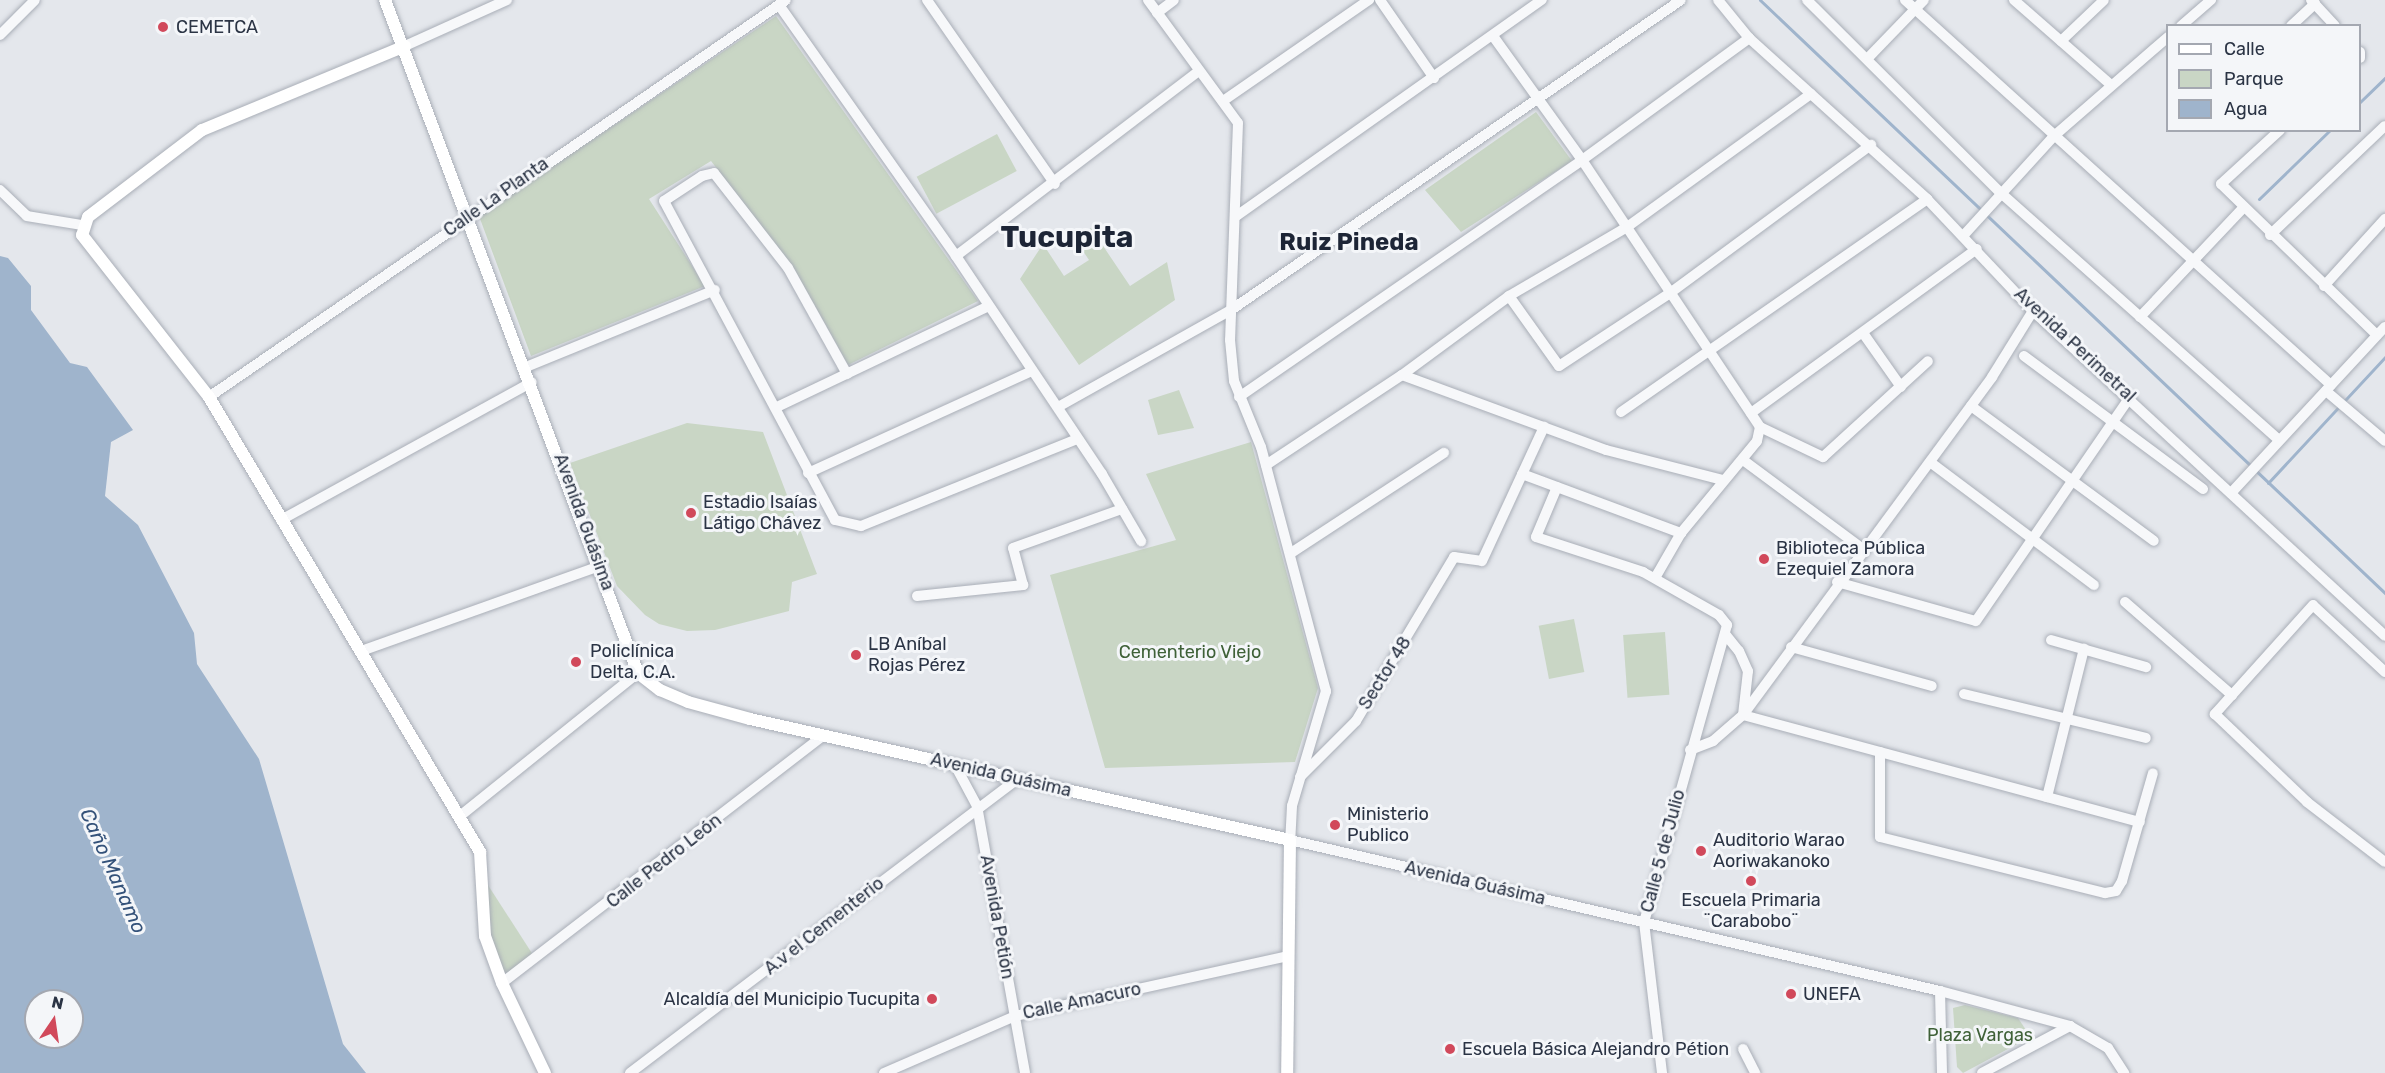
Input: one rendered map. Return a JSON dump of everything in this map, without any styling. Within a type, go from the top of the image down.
[{"type":"main road","name":"Avenida Guásima","points":[[385,0],[405,46],[532,382],[638,673],[660,690],[688,702],[823,736],[1290,840]]},
{"type":"main road","points":[[405,46],[202,130],[82,225],[82,234],[209,397],[480,852],[485,936],[502,983],[545,1073]]},
{"type":"main road","points":[[1287,1073],[1290,840]]},
{"type":"street","points":[[0,35],[35,0]]},
{"type":"street","points":[[405,46],[507,0]]},
{"type":"street","points":[[927,0],[1055,184]]},
{"type":"street","points":[[1148,0],[1238,123],[1231,363],[1239,397],[1266,465],[1326,691],[1292,806],[1290,840]]},
{"type":"street","points":[[1157,13],[1174,0]]},
{"type":"street","points":[[1223,101],[1369,0]]},
{"type":"street","points":[[1380,0],[1434,78]]},
{"type":"street","points":[[1235,217],[1542,0]]},
{"type":"street","points":[[1058,408],[1232,310],[1681,0]]},
{"type":"street","name":"Avenida Perimetral","points":[[1718,0],[1749,38],[1871,145],[1977,249],[2033,311],[2130,397],[2385,636]]},
{"type":"street","points":[[1807,0],[1869,57],[1999,198],[2140,317],[2279,440]]},
{"type":"street","points":[[1905,0],[2354,415],[2385,441]]},
{"type":"street","points":[[1869,57],[1924,0]]},
{"type":"street","points":[[2014,0],[2111,85]]},
{"type":"street","points":[[2061,41],[2104,0]]},
{"type":"street","points":[[2183,24],[2211,0]]},
{"type":"street","points":[[782,2],[1058,408],[1141,541]]},
{"type":"street","name":"Calle La Planta","points":[[209,397],[782,2]]},
{"type":"street","points":[[2293,24],[2313,2],[2333,24]]},
{"type":"street","points":[[1493,36],[1537,101],[1582,160],[1760,427],[1823,457],[1928,361]]},
{"type":"street","points":[[1239,397],[1582,160],[1749,38]]},
{"type":"street","points":[[1964,236],[2054,136],[2166,39]]},
{"type":"street","points":[[956,256],[1055,184],[1199,71]]},
{"type":"street","points":[[1266,465],[1402,375],[1509,296],[1627,227],[1811,94]]},
{"type":"street","points":[[2270,235],[2385,126]]},
{"type":"street","points":[[2232,492],[2329,390],[2381,331],[2324,286],[2221,184],[2278,132]]},
{"type":"street","points":[[1509,296],[1559,366],[1670,293],[1871,145]]},
{"type":"street","points":[[847,374],[788,268],[714,173],[702,176],[664,201],[715,290],[777,407],[808,473],[835,520],[861,526],[1077,439]]},
{"type":"street","points":[[0,190],[27,216],[82,225]]},
{"type":"street","points":[[1621,412],[1927,199]]},
{"type":"street","points":[[2140,317],[2243,208]]},
{"type":"street","points":[[2324,286],[2385,219]]},
{"type":"street","points":[[1751,413],[1977,249]]},
{"type":"street","points":[[526,367],[715,290]]},
{"type":"street","points":[[777,407],[987,306]]},
{"type":"street","points":[[1690,750],[1713,741],[1743,715],[1838,582],[1971,406],[2033,311]]},
{"type":"street","points":[[1863,333],[1901,387]]},
{"type":"street","points":[[2024,356],[2203,489]]},
{"type":"street","points":[[808,473],[1032,371]]},
{"type":"street","points":[[1402,375],[1606,450],[1723,480]]},
{"type":"street","points":[[281,520],[532,382]]},
{"type":"street","points":[[1838,582],[1976,621],[2074,482],[2130,397]]},
{"type":"street","points":[[1971,406],[2154,541]]},
{"type":"street","points":[[1544,427],[1522,474],[1681,532]]},
{"type":"street","points":[[1655,578],[1681,532],[1757,441],[1760,427]]},
{"type":"street","points":[[1291,553],[1444,453]]},
{"type":"street","points":[[1743,460],[1863,549]]},
{"type":"street","points":[[1930,462],[2094,585]]},
{"type":"street","name":"Sector 48","points":[[1300,777],[1356,722],[1454,557],[1482,561],[1522,474]]},
{"type":"street","points":[[1557,487],[1536,537],[1655,578],[1719,615],[1727,625],[1725,634],[1740,651],[1748,671],[1743,715]]},
{"type":"street","points":[[917,596],[1023,585],[1013,548],[1122,509]]},
{"type":"street","points":[[361,651],[600,566]]},
{"type":"street","points":[[2125,602],[2232,695]]},
{"type":"street","points":[[2385,672],[2313,605],[2215,714],[2307,802],[2385,862]]},
{"type":"street","name":"Calle 5 de Julio","points":[[1662,1073],[1644,922],[1690,750],[1725,634]]},
{"type":"street","points":[[2051,639],[2146,667]]},
{"type":"street","points":[[1791,647],[1932,687]]},
{"type":"street","points":[[2047,797],[2084,649]]},
{"type":"street","points":[[460,816],[638,673]]},
{"type":"street","points":[[1964,694],[2146,738]]},
{"type":"street","points":[[1743,715],[2140,822]]},
{"type":"street","name":"Calle Pedro León","points":[[502,983],[823,736]]},
{"type":"street","points":[[1880,752],[1880,837],[2105,893],[2116,891],[2122,881],[2153,773]]},
{"type":"street","name":"Avenida Petión","points":[[955,765],[977,806],[1026,1073]]},
{"type":"street","name":"A.v el Cementerio","points":[[630,1073],[977,806],[1017,779]]},
{"type":"street","name":"Avenida Guásima","points":[[1290,840],[1940,991],[2070,1026],[2108,1047],[2124,1073]]},
{"type":"street","name":"Calle Amacuro","points":[[884,1073],[1015,1016],[1288,956]]},
{"type":"street","points":[[1940,991],[1942,1073]]},
{"type":"street","points":[[1982,1073],[2070,1026]]},
{"type":"street","points":[[1743,1049],[1755,1073]]},
{"type":"green space","points":[[776,16],[978,301],[848,365],[793,267],[711,161],[649,199],[705,286],[531,356],[479,216]]},
{"type":"green space","points":[[1536,112],[1572,161],[1461,232],[1425,190]]},
{"type":"green space","points":[[997,134],[1017,171],[936,214],[917,177]]},
{"type":"green space","points":[[1091,228],[1130,286],[1167,262],[1175,300],[1079,365],[1020,279],[1043,244],[1064,276],[1089,260],[1075,239]]},
{"type":"green space","points":[[1179,390],[1194,428],[1158,435],[1148,400]]},
{"type":"green space","name":"Estadio Isaías Látigo Chávez","points":[[687,423],[763,432],[817,574],[792,582],[789,611],[715,630],[687,631],[659,624],[645,615],[617,586],[570,463]]},
{"type":"green space","name":"Cementerio Viejo","points":[[1251,442],[1318,688],[1295,762],[1105,768],[1050,575],[1176,540],[1146,474]]},
{"type":"green space","points":[[1574,619],[1584,672],[1549,679],[1539,626]]},
{"type":"green space","points":[[1665,632],[1669,695],[1627,698],[1623,635]]},
{"type":"green space","points":[[486,882],[535,958],[502,983],[485,936]]},
{"type":"green space","name":"Plaza Vargas","points":[[1965,1005],[2018,1018],[2028,1033],[2021,1042],[1963,1073],[1957,1067],[1953,1008]]},
{"type":"water","name":"Caño Manamo","points":[[0,256],[8,258],[31,286],[31,310],[70,363],[87,367],[133,430],[111,442],[105,496],[138,525],[194,633],[197,664],[259,759],[343,1044],[366,1073],[0,1073]]},
{"type":"waterway","points":[[1760,0],[2385,593]]},
{"type":"waterway","points":[[2361,101],[2385,78]]},
{"type":"waterway","points":[[2259,199],[2328,132]]},
{"type":"waterway","points":[[2268,483],[2385,357]]},
{"type":"place","name":"CEMETCA","points":[[163,27]]},
{"type":"place","name":"Estadio Isaías Látigo Chávez","points":[[691,513]]},
{"type":"place","name":"Biblioteca Pública Ezequiel Zamora","points":[[1764,559]]},
{"type":"place","name":"LB Aníbal Rojas Pérez","points":[[856,655]]},
{"type":"place","name":"Policlínica Delta, C.A.","points":[[576,662]]},
{"type":"place","name":"Ministerio Publico","points":[[1335,825]]},
{"type":"place","name":"Auditorio Warao Aoriwakanoko","points":[[1701,851]]},
{"type":"place","name":"Escuela Primaria ¨Carabobo¨","points":[[1751,881]]},
{"type":"place","name":"UNEFA","points":[[1791,994]]},
{"type":"place","name":"Alcaldía del Municipio Tucupita","points":[[932,999]]},
{"type":"place","name":"Escuela Básica Alejandro Pétion","points":[[1450,1049]]},
{"type":"district","name":"Tucupita","points":[[1067,237]]},
{"type":"district","name":"Ruiz Pineda","points":[[1349,243]]}]
